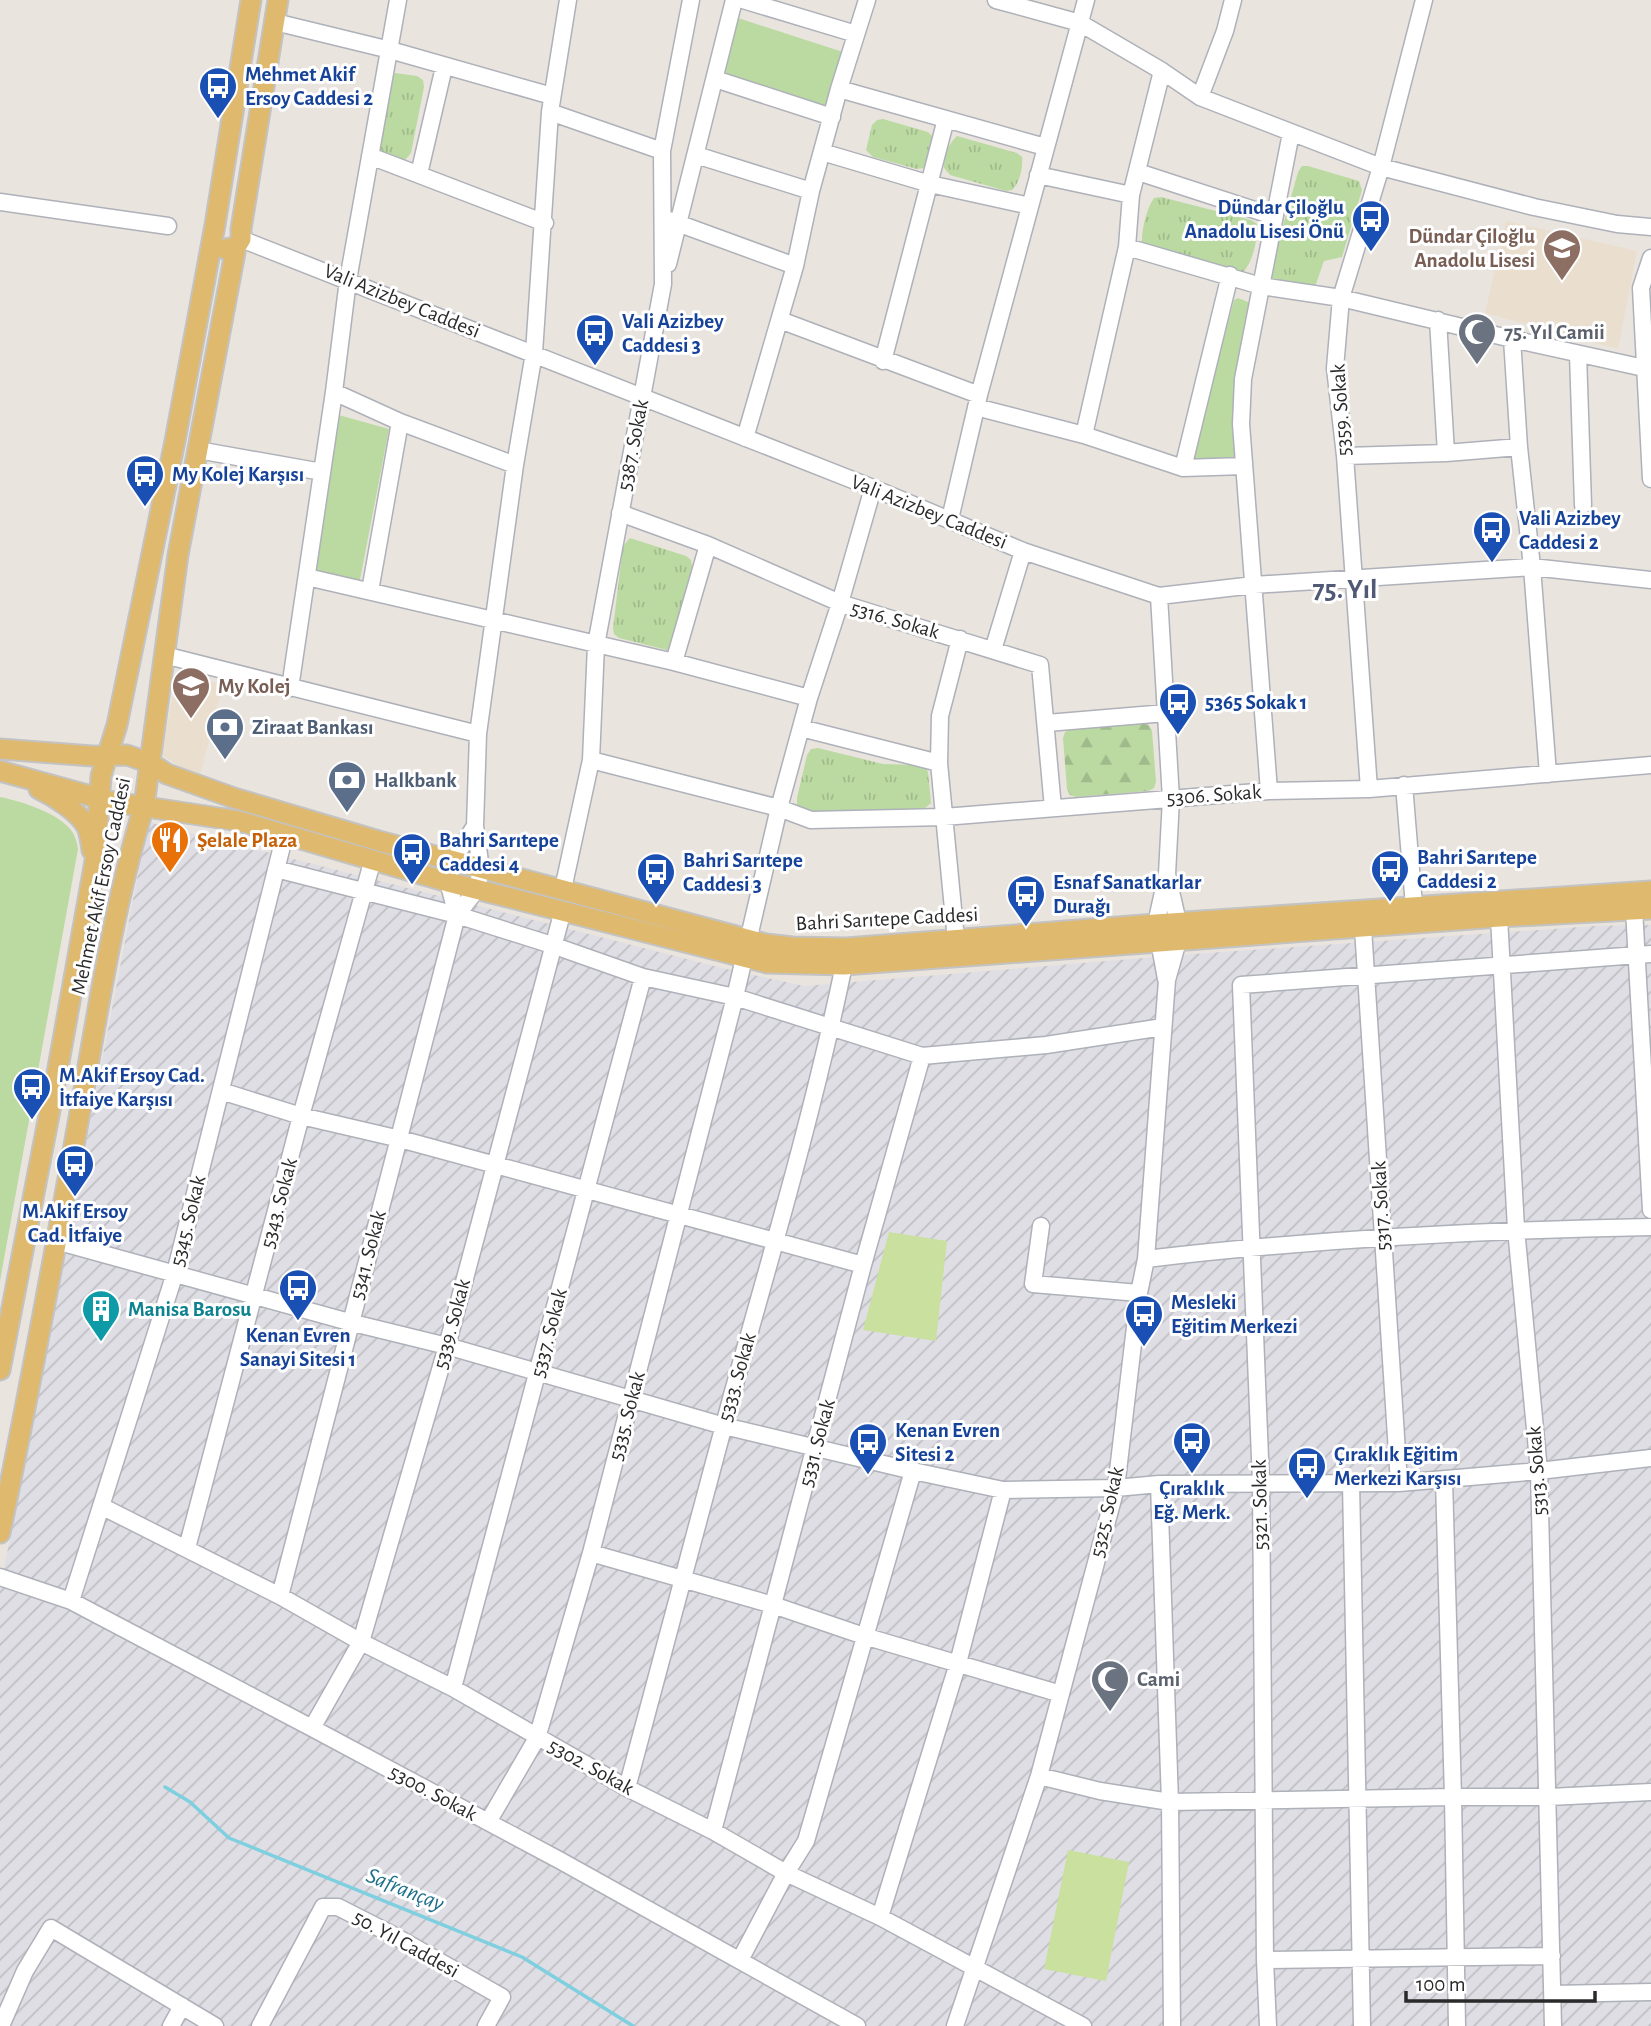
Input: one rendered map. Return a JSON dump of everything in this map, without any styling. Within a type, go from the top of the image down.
[{"type":"main road","name":"Mehmet Akif Ersoy Caddesi","points":[[0,1370],[95,860],[101,776],[117,725],[173,453],[251,0]]},
{"type":"main road","name":"Mehmet Akif Ersoy Caddesi","points":[[0,1534],[57,1241],[109,951],[132,845],[144,806],[178,555],[239,238],[278,0]]},
{"type":"main road","points":[[213,231],[221,249],[239,238]]},
{"type":"main road","points":[[0,749],[42,752],[94,742],[117,725]]},
{"type":"main road","name":"Bahri Sarıtepe Caddesi","points":[[42,752],[127,755],[167,774],[234,798],[379,841],[563,889],[746,948],[767,963],[844,965],[1414,906],[1651,891]]},
{"type":"main road","points":[[1,772],[52,795],[68,807],[87,827],[95,860]]},
{"type":"main road","name":"Bahri Sarıtepe Caddesi","points":[[1,772],[113,802],[217,817],[477,889],[746,948],[846,948],[956,940],[1157,933]]},
{"type":"main road","name":"Bahri Sarıtepe Caddesi","points":[[1178,931],[1363,928],[1642,909]]},
{"type":"street","points":[[290,688],[348,280],[398,0]]},
{"type":"street","points":[[457,915],[477,889],[481,869],[475,826],[478,734],[515,465],[534,354],[551,104],[568,0]]},
{"type":"street","name":"5387. Sokak","points":[[563,889],[591,760],[596,645],[663,284],[662,151],[691,0]]},
{"type":"street","points":[[663,284],[734,0]]},
{"type":"street","points":[[743,0],[856,34]]},
{"type":"street","points":[[745,438],[795,266],[811,191],[839,89],[867,0]]},
{"type":"street","points":[[996,0],[1080,23],[1162,71],[1200,97],[1381,167],[1534,207],[1617,225],[1651,227]]},
{"type":"street","points":[[950,519],[978,401],[1086,0]]},
{"type":"street","points":[[1200,97],[1225,31],[1233,0]]},
{"type":"street","name":"5359. Sokak","points":[[1369,789],[1345,456],[1335,368],[1341,298],[1381,167],[1424,0]]},
{"type":"street","points":[[275,22],[390,50],[444,67],[551,104],[662,151]]},
{"type":"street","points":[[419,174],[444,67]]},
{"type":"street","points":[[1084,435],[1127,247],[1131,195],[1162,71]]},
{"type":"street","points":[[715,79],[832,117]]},
{"type":"street","points":[[839,89],[1045,147]]},
{"type":"street","points":[[883,361],[946,119]]},
{"type":"street","points":[[1269,791],[1241,424],[1243,379],[1291,133]]},
{"type":"street","points":[[822,152],[930,184],[1030,206]]},
{"type":"street","points":[[696,155],[811,191]]},
{"type":"street","points":[[370,156],[545,223]]},
{"type":"street","points":[[1138,172],[1273,216]]},
{"type":"street","points":[[1038,175],[1131,195]]},
{"type":"street","points":[[0,202],[168,226]]},
{"type":"street","points":[[661,216],[795,266]]},
{"type":"street","name":"Vali Azizbey Caddesi","points":[[239,238],[873,488],[1023,551],[1159,596],[1254,585],[1532,567],[1651,580]]},
{"type":"street","points":[[1127,247],[1262,286],[1341,298],[1513,340],[1644,368]]},
{"type":"street","points":[[1651,258],[1641,288],[1644,368],[1649,393],[1651,479]]},
{"type":"street","points":[[1183,468],[1230,275]]},
{"type":"street","points":[[780,320],[978,401],[1183,468],[1244,466]]},
{"type":"street","points":[[1438,320],[1446,453]]},
{"type":"street","points":[[1513,340],[1519,447],[1532,567],[1548,774]]},
{"type":"street","points":[[1578,354],[1583,505]]},
{"type":"street","points":[[334,392],[400,422],[515,465]]},
{"type":"street","points":[[370,591],[400,422]]},
{"type":"street","points":[[1345,456],[1446,453],[1519,447]]},
{"type":"street","points":[[198,450],[322,472]]},
{"type":"street","name":"5335. Sokak","points":[[488,1822],[537,1738],[591,1553],[735,997],[779,808],[809,698],[873,488]]},
{"type":"street","name":"5316. Sokak","points":[[620,513],[708,545],[840,603],[1040,665],[1053,808]]},
{"type":"street","points":[[674,662],[708,545]]},
{"type":"street","points":[[993,650],[1023,551]]},
{"type":"street","points":[[307,578],[674,662],[809,698]]},
{"type":"street","points":[[1159,596],[1171,799],[1167,874],[1157,933],[1167,980]]},
{"type":"street","points":[[956,940],[939,763],[940,716],[960,639]]},
{"type":"street","points":[[164,655],[478,734]]},
{"type":"street","points":[[1047,723],[1166,713]]},
{"type":"street","points":[[801,727],[939,763]]},
{"type":"street","name":"5306. Sokak","points":[[591,760],[779,808],[811,820],[944,817],[1269,791],[1369,789],[1651,765]]},
{"type":"street","points":[[1404,785],[1414,906]]},
{"type":"street","points":[[457,915],[448,881],[453,860],[475,826]]},
{"type":"street","name":"5345. Sokak","points":[[71,1601],[175,1273],[285,834]]},
{"type":"street","name":"5343. Sokak","points":[[187,1548],[301,1116],[373,859]]},
{"type":"street","points":[[276,869],[457,915],[643,977],[735,997],[922,1056],[1046,1045],[1163,1027]]},
{"type":"street","points":[[1167,874],[1178,931],[1167,980]]},
{"type":"street","points":[[1642,909],[1651,1210]]},
{"type":"street","name":"5339. Sokak","points":[[312,1728],[361,1642],[447,1346],[563,910]]},
{"type":"street","name":"5341. Sokak","points":[[280,1596],[349,1322],[400,1139],[457,915]]},
{"type":"street","name":"5313. Sokak","points":[[1499,917],[1516,1229],[1539,1471],[1553,2026]]},
{"type":"street","name":"5317. Sokak","points":[[1363,928],[1399,1483]]},
{"type":"street","points":[[1367,975],[1643,955]]},
{"type":"street","name":"5333. Sokak","points":[[627,1788],[681,1578],[775,1242],[831,1026],[844,965]]},
{"type":"street","name":"5321. Sokak","points":[[1268,2026],[1265,1960],[1261,1483],[1241,985],[1367,975]]},
{"type":"street","name":"5337. Sokak","points":[[453,1688],[643,977]]},
{"type":"street","name":"5325. Sokak","points":[[955,2026],[1039,1776],[1116,1488],[1139,1293],[1146,1259],[1167,980]]},
{"type":"street","name":"5331. Sokak","points":[[713,1831],[863,1265],[922,1056]]},
{"type":"street","points":[[221,1091],[301,1116],[400,1139],[863,1265]]},
{"type":"street","points":[[1041,1226],[1033,1284],[1139,1293]]},
{"type":"street","points":[[1146,1259],[1252,1246],[1516,1229],[1651,1227]]},
{"type":"street","points":[[57,1241],[349,1322],[447,1346],[724,1426],[1003,1490],[1116,1488],[1159,1484],[1399,1483],[1651,1458]]},
{"type":"street","points":[[740,1960],[806,1841],[913,1471]]},
{"type":"street","points":[[1444,1480],[1457,2026]]},
{"type":"street","points":[[1351,1483],[1362,2026]]},
{"type":"street","points":[[1159,1484],[1170,1802],[1172,2026]]},
{"type":"street","points":[[880,1917],[958,1663],[1003,1490]]},
{"type":"street","name":"5302. Sokak","points":[[101,1506],[280,1596],[361,1642],[453,1688],[627,1788],[713,1831],[786,1873],[880,1917],[1083,2026]]},
{"type":"street","points":[[591,1553],[773,1605],[864,1636],[1061,1694]]},
{"type":"street","name":"5300. Sokak","points":[[0,1577],[71,1601],[488,1822],[857,2026]]},
{"type":"street","points":[[1039,1776],[1100,1791],[1170,1802],[1549,1797],[1651,1792]]},
{"type":"street","name":"50. Yıl Caddesi","points":[[260,2026],[323,1907],[338,1907],[502,1997],[485,2026]]},
{"type":"street","points":[[1,2026],[25,1971],[51,1928],[215,2026]]},
{"type":"street","points":[[1265,1960],[1552,1956]]},
{"type":"street","points":[[1553,1994],[1651,1992]]},
{"type":"street","points":[[171,2026],[182,2006]]},
{"type":"shaded area","name":"Dündar Çiloğlu Anadolu Lisesi","points":[[1506,221],[1637,251],[1618,349],[1485,313]]},
{"type":"shaded area","name":"My Kolej","points":[[177,676],[223,684],[199,780],[161,755]]},
{"type":"shaded area","points":[[148,822],[722,968],[804,986],[1194,954],[1595,926],[1651,925],[1651,2026],[0,2026],[0,1590]]},
{"type":"green space","points":[[738,18],[846,53],[831,112],[725,75]]},
{"type":"green space","points":[[395,73],[417,76],[423,80],[424,87],[411,153],[405,160],[377,153],[389,80]]},
{"type":"green space","points":[[883,119],[928,132],[934,138],[928,163],[924,168],[917,169],[873,157],[866,150],[872,125]]},
{"type":"green space","points":[[957,136],[1017,153],[1022,157],[1020,175],[1012,190],[1006,191],[950,175],[944,168],[945,159],[949,146]]},
{"type":"green space","points":[[1302,166],[1359,181],[1362,190],[1342,257],[1324,261],[1316,284],[1310,290],[1276,282],[1270,278],[1298,172]]},
{"type":"green space","points":[[1161,197],[1251,220],[1257,224],[1254,250],[1243,272],[1148,249],[1142,245],[1143,227],[1149,208],[1154,198]]},
{"type":"green space","points":[[1238,298],[1253,304],[1254,309],[1233,406],[1235,461],[1194,464],[1192,459],[1234,300]]},
{"type":"green space","points":[[335,414],[389,429],[359,585],[312,576]]},
{"type":"green space","points":[[630,538],[691,560],[692,567],[671,648],[667,650],[619,638],[614,634],[623,546]]},
{"type":"green space","points":[[1142,723],[1149,725],[1152,731],[1156,782],[1154,788],[1148,791],[1076,797],[1070,795],[1067,789],[1063,738],[1065,732],[1071,729]]},
{"type":"green space","points":[[818,748],[883,764],[925,767],[928,772],[931,803],[924,809],[877,816],[825,816],[810,812],[797,805],[797,798],[807,755],[811,749]]},
{"type":"green space","points":[[0,797],[29,805],[60,820],[73,833],[78,849],[0,1281]]},
{"type":"green space","points":[[889,1232],[947,1241],[936,1341],[863,1330]]},
{"type":"green space","points":[[1068,1850],[1129,1862],[1106,1981],[1044,1969]]},
{"type":"waterway","name":"Safrançay","points":[[165,1787],[190,1802],[229,1838],[522,1957],[633,2026]]},
{"type":"place","name":"Mehmet Akif Ersoy Caddesi 2","points":[[218,120]]},
{"type":"place","name":"Dündar Çiloğlu Anadolu Lisesi Önü","points":[[1371,253]]},
{"type":"place","name":"Dündar Çiloğlu Anadolu Lisesi","points":[[1562,282]]},
{"type":"place","name":"75. Yıl Camii","points":[[1477,366]]},
{"type":"place","name":"Vali Azizbey Caddesi 3","points":[[595,367]]},
{"type":"place","name":"My Kolej Karşısı","points":[[145,508]]},
{"type":"place","name":"Vali Azizbey Caddesi 2","points":[[1492,564]]},
{"type":"place","name":"My Kolej","points":[[191,720]]},
{"type":"place","name":"5365 Sokak 1","points":[[1178,736]]},
{"type":"place","name":"Ziraat Bankası","points":[[225,761]]},
{"type":"place","name":"Halkbank","points":[[347,814]]},
{"type":"place","name":"Şelale Plaza","points":[[170,874]]},
{"type":"place","name":"Bahri Sarıtepe Caddesi 4","points":[[412,886]]},
{"type":"place","name":"Bahri Sarıtepe Caddesi 2","points":[[1390,903]]},
{"type":"place","name":"Bahri Sarıtepe Caddesi 3","points":[[656,906]]},
{"type":"place","name":"Esnaf Sanatkarlar Durağı","points":[[1026,928]]},
{"type":"place","name":"M.Akif Ersoy Cad. İtfaiye Karşısı","points":[[32,1121]]},
{"type":"place","name":"M.Akif Ersoy Cad. İtfaiye","points":[[75,1198]]},
{"type":"place","name":"Kenan Evren Sanayi Sitesi 1","points":[[298,1322]]},
{"type":"place","name":"Manisa Barosu","points":[[101,1343]]},
{"type":"place","name":"Mesleki Eğitim Merkezi","points":[[1144,1348]]},
{"type":"place","name":"Çıraklık Eğ. Merk.","points":[[1192,1475]]},
{"type":"place","name":"Kenan Evren Sitesi 2","points":[[868,1476]]},
{"type":"place","name":"Çıraklık Eğitim Merkezi Karşısı","points":[[1307,1500]]},
{"type":"place","name":"Cami","points":[[1110,1713]]},
{"type":"district","name":"75. Yıl","points":[[1345,590]]}]
